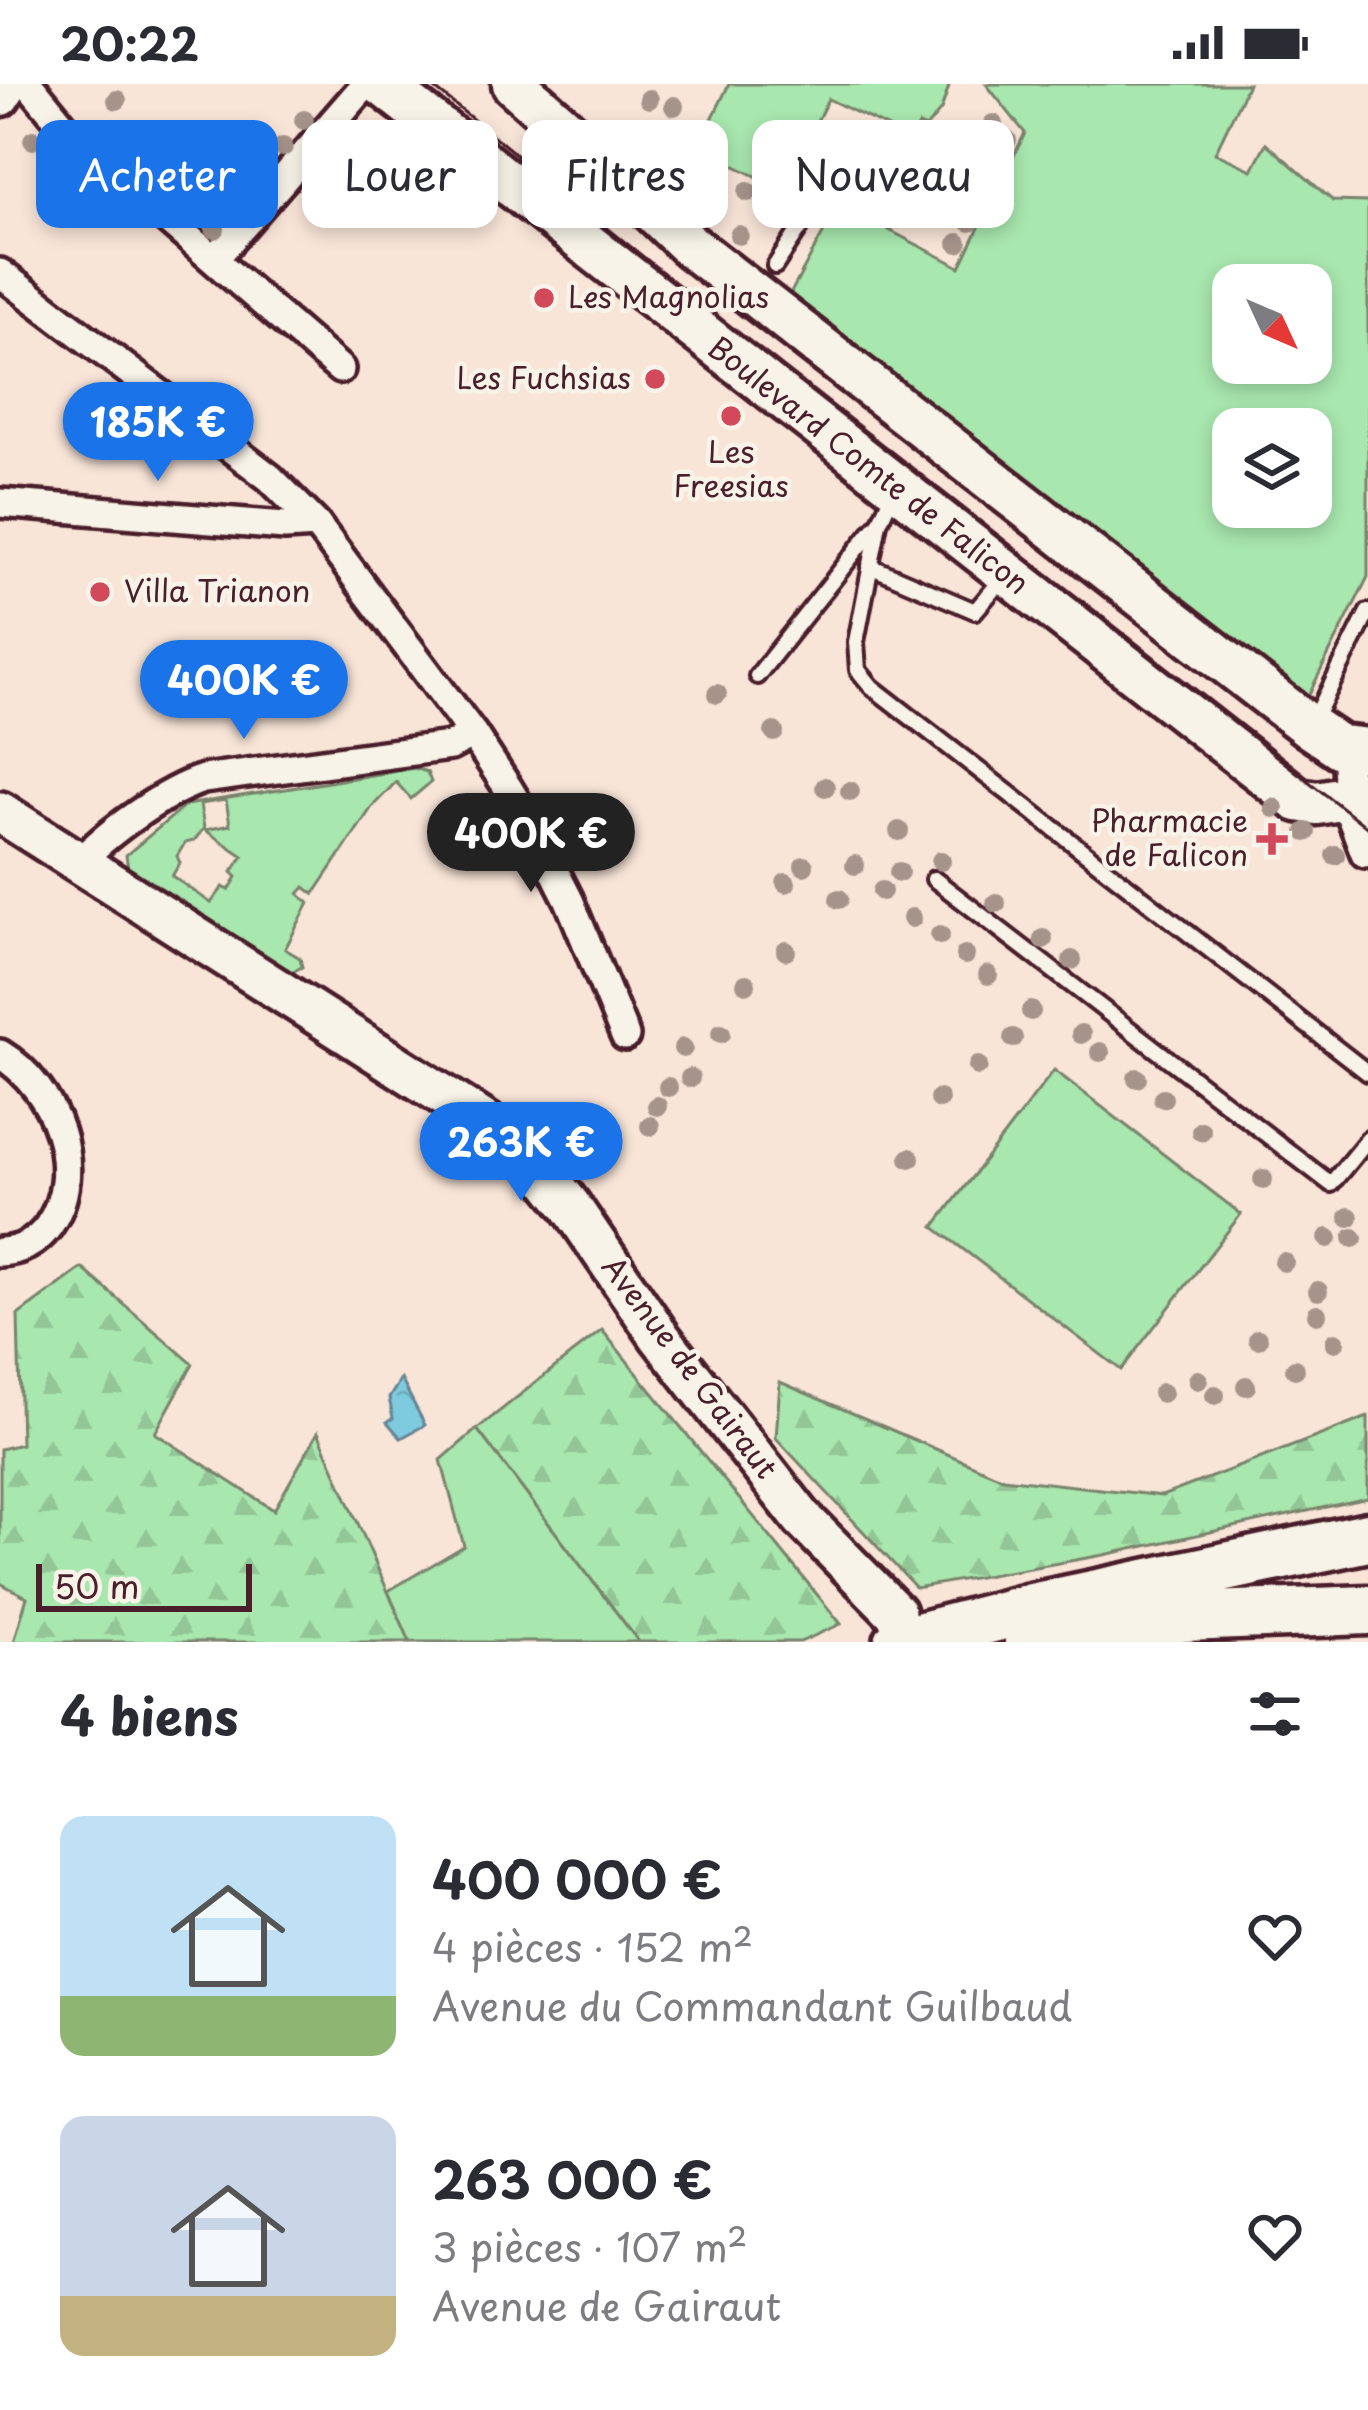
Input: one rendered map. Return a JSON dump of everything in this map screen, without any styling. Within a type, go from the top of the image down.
[{"type":"highway","points":[[897,1627],[1028,1609],[1368,1537]]},
{"type":"highway","points":[[1029,1642],[1184,1617],[1368,1610]]},
{"type":"main road","name":"Boulevard Comte de Falicon","points":[[382,84],[887,505],[1006,574],[1298,800]]},
{"type":"main road","points":[[514,84],[689,245],[1341,742]]},
{"type":"main road","points":[[1298,800],[1358,796]]},
{"type":"street","points":[[0,96],[8,84]]},
{"type":"street","points":[[29,84],[73,138],[340,369]]},
{"type":"street","points":[[214,258],[366,84]]},
{"type":"street","points":[[0,273],[270,478],[316,524],[472,734],[534,831],[625,1036]]},
{"type":"street","points":[[0,503],[285,526],[316,524]]},
{"type":"street","points":[[79,862],[94,846],[181,786],[203,779],[450,746],[472,734]]},
{"type":"street","points":[[1341,742],[1358,796],[1366,854]]},
{"type":"street","name":"Boulevard Comte de Falicon","points":[[1298,800],[1366,854]]},
{"type":"street","name":"Avenue de Gairaut","points":[[0,812],[498,1130],[542,1170],[571,1205],[660,1337],[802,1518],[897,1627]]},
{"type":"street","points":[[0,1054],[44,1096],[62,1138],[66,1163],[63,1199],[38,1240],[0,1252]]},
{"type":"lane","points":[[776,266],[801,228]]},
{"type":"lane","points":[[887,505],[856,642],[858,670],[872,687],[1368,1073]]},
{"type":"lane","points":[[757,676],[887,505]]},
{"type":"lane","points":[[871,566],[975,610],[1006,574]]},
{"type":"lane","points":[[1341,742],[1368,612]]},
{"type":"lane","points":[[934,879],[1331,1184],[1368,1139]]},
{"type":"green space","points":[[729,84],[949,84],[933,120],[872,120],[828,99],[818,120],[752,120],[752,174],[728,162],[728,120],[712,120]]},
{"type":"green space","points":[[986,84],[1248,84],[1215,153],[1252,170],[1266,143],[1333,201],[1368,202],[1368,577],[1306,700],[789,296],[826,228],[885,228],[960,267],[979,228],[1014,228],[1014,156],[1025,133]]},
{"type":"green space","points":[[415,768],[427,772],[431,782],[411,799],[396,782],[372,807],[314,894],[305,887],[299,894],[309,903],[285,949],[300,958],[302,967],[290,973],[128,869],[126,855],[186,805]],"holes":[[[226,800],[230,825],[205,830],[243,856],[232,872],[237,877],[229,890],[223,887],[211,903],[172,876],[185,843],[194,841],[204,828],[200,804]]]},
{"type":"green space","points":[[1054,1070],[1241,1214],[1121,1370],[934,1227]]},
{"type":"green space","points":[[82,1268],[193,1364],[155,1433],[274,1510],[318,1432],[410,1642],[14,1642],[27,1597],[0,1583],[0,1449],[21,1444],[18,1315]]},
{"type":"green space","points":[[602,1330],[841,1624],[800,1642],[639,1642],[477,1429]]},
{"type":"green space","points":[[780,1382],[1003,1478],[1162,1496],[1368,1417],[1368,1498],[1104,1555],[916,1588],[776,1438]]},
{"type":"green space","points":[[477,1429],[639,1642],[410,1642],[388,1591],[464,1546],[441,1460]]},
{"type":"water","points":[[401,1379],[425,1425],[401,1438],[387,1422],[393,1418],[389,1398]]},
{"type":"tram line","points":[[429,84],[785,371],[1368,828]]},
{"type":"tram line","points":[[724,298],[846,396]]},
{"type":"place","name":"Les Magnolias","points":[[544,298]]},
{"type":"place","name":"Les Fuchsias","points":[[655,379]]},
{"type":"place","name":"Les Freesias","points":[[731,416]]},
{"type":"place","name":"Villa Trianon","points":[[100,592]]},
{"type":"place","name":"Pharmacie de Falicon","points":[[1272,839]]}]
